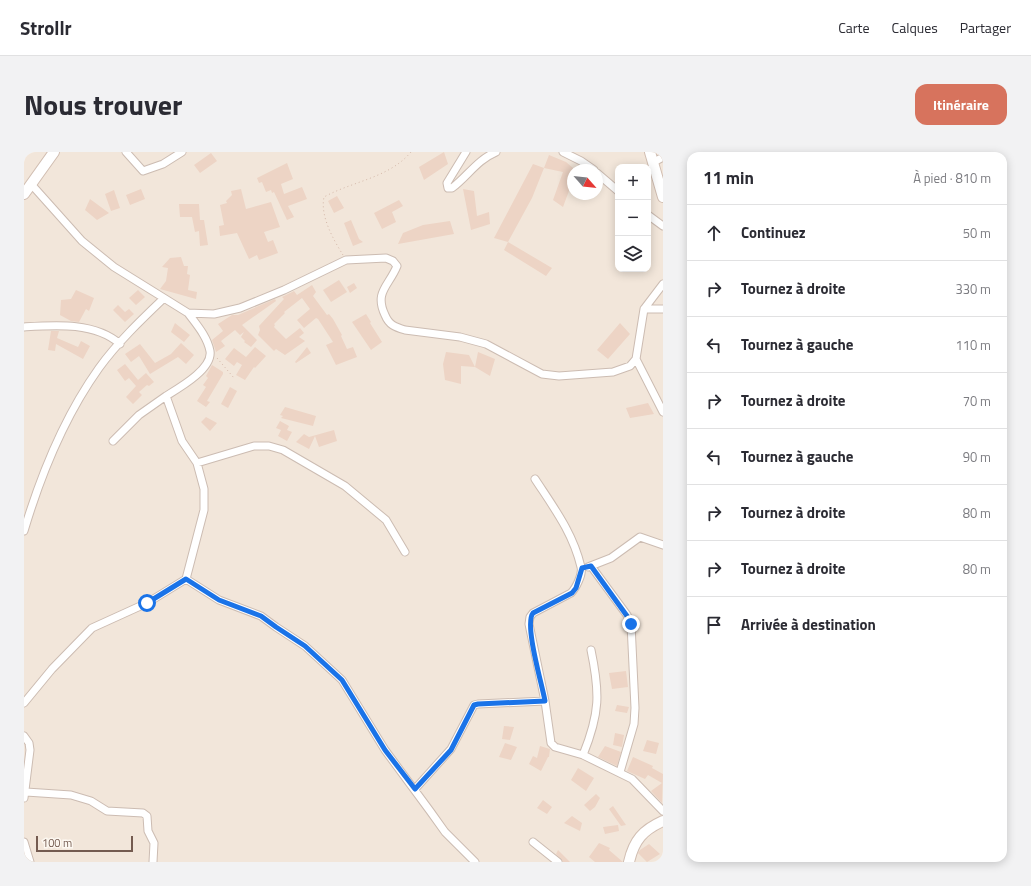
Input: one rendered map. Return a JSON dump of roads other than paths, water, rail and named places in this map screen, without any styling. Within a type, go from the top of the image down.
[{"type":"street","points":[[24,194],[54,152]]},
{"type":"street","points":[[126,152],[143,171],[163,164],[182,152]]},
{"type":"street","points":[[466,152],[447,183],[448,188],[452,188],[458,184],[482,159],[496,152]]},
{"type":"street","points":[[563,152],[584,164]]},
{"type":"street","points":[[656,157],[663,197]]},
{"type":"street","points":[[603,178],[615,188]]},
{"type":"street","points":[[31,184],[82,241],[114,266],[163,299],[188,313],[214,314],[240,308],[284,290],[346,260],[374,258],[393,260],[397,266],[380,297],[382,308],[388,322],[396,328],[470,339],[486,344],[542,374],[559,376],[613,372],[630,366],[636,359],[644,309],[663,284]]},
{"type":"street","points":[[651,217],[663,226]]},
{"type":"street","points":[[24,531],[38,485],[60,434],[100,367],[163,299]]},
{"type":"street","points":[[644,309],[663,309]]},
{"type":"street","points":[[113,441],[139,415],[193,378],[208,361],[210,353],[207,342],[188,313]]},
{"type":"street","points":[[24,327],[53,325],[88,329],[110,335],[120,344]]},
{"type":"street","points":[[636,359],[663,412]]},
{"type":"street","points":[[24,702],[52,669],[92,628],[147,603],[186,579],[204,510],[204,489],[197,463],[182,441],[166,396]]},
{"type":"street","points":[[197,463],[254,446],[269,446],[283,450],[345,486],[386,520],[405,552]]},
{"type":"street","points":[[535,479],[570,534],[582,568],[576,588],[572,593],[533,613],[530,617],[533,643],[545,701],[551,743],[555,747],[583,755],[620,772],[642,787],[663,811]]},
{"type":"street","points":[[582,568],[611,558],[640,537],[663,545]]},
{"type":"street","points":[[591,566],[627,616],[631,624],[635,708],[634,724],[620,772]]},
{"type":"street","points":[[186,579],[219,600],[261,616],[305,646],[342,680],[385,750],[446,832],[475,862]]},
{"type":"street","points":[[583,755],[594,720],[598,690],[591,650]]},
{"type":"street","points":[[415,789],[451,750],[474,705],[545,701]]},
{"type":"street","points":[[24,736],[29,743],[30,750],[25,795],[81,797],[107,811],[143,813],[147,816],[148,831],[154,843],[153,862]]},
{"type":"street","points":[[629,862],[632,849],[642,832],[663,821]]},
{"type":"street","points":[[24,842],[30,862]]},
{"type":"street","points":[[533,842],[558,862]]}]
